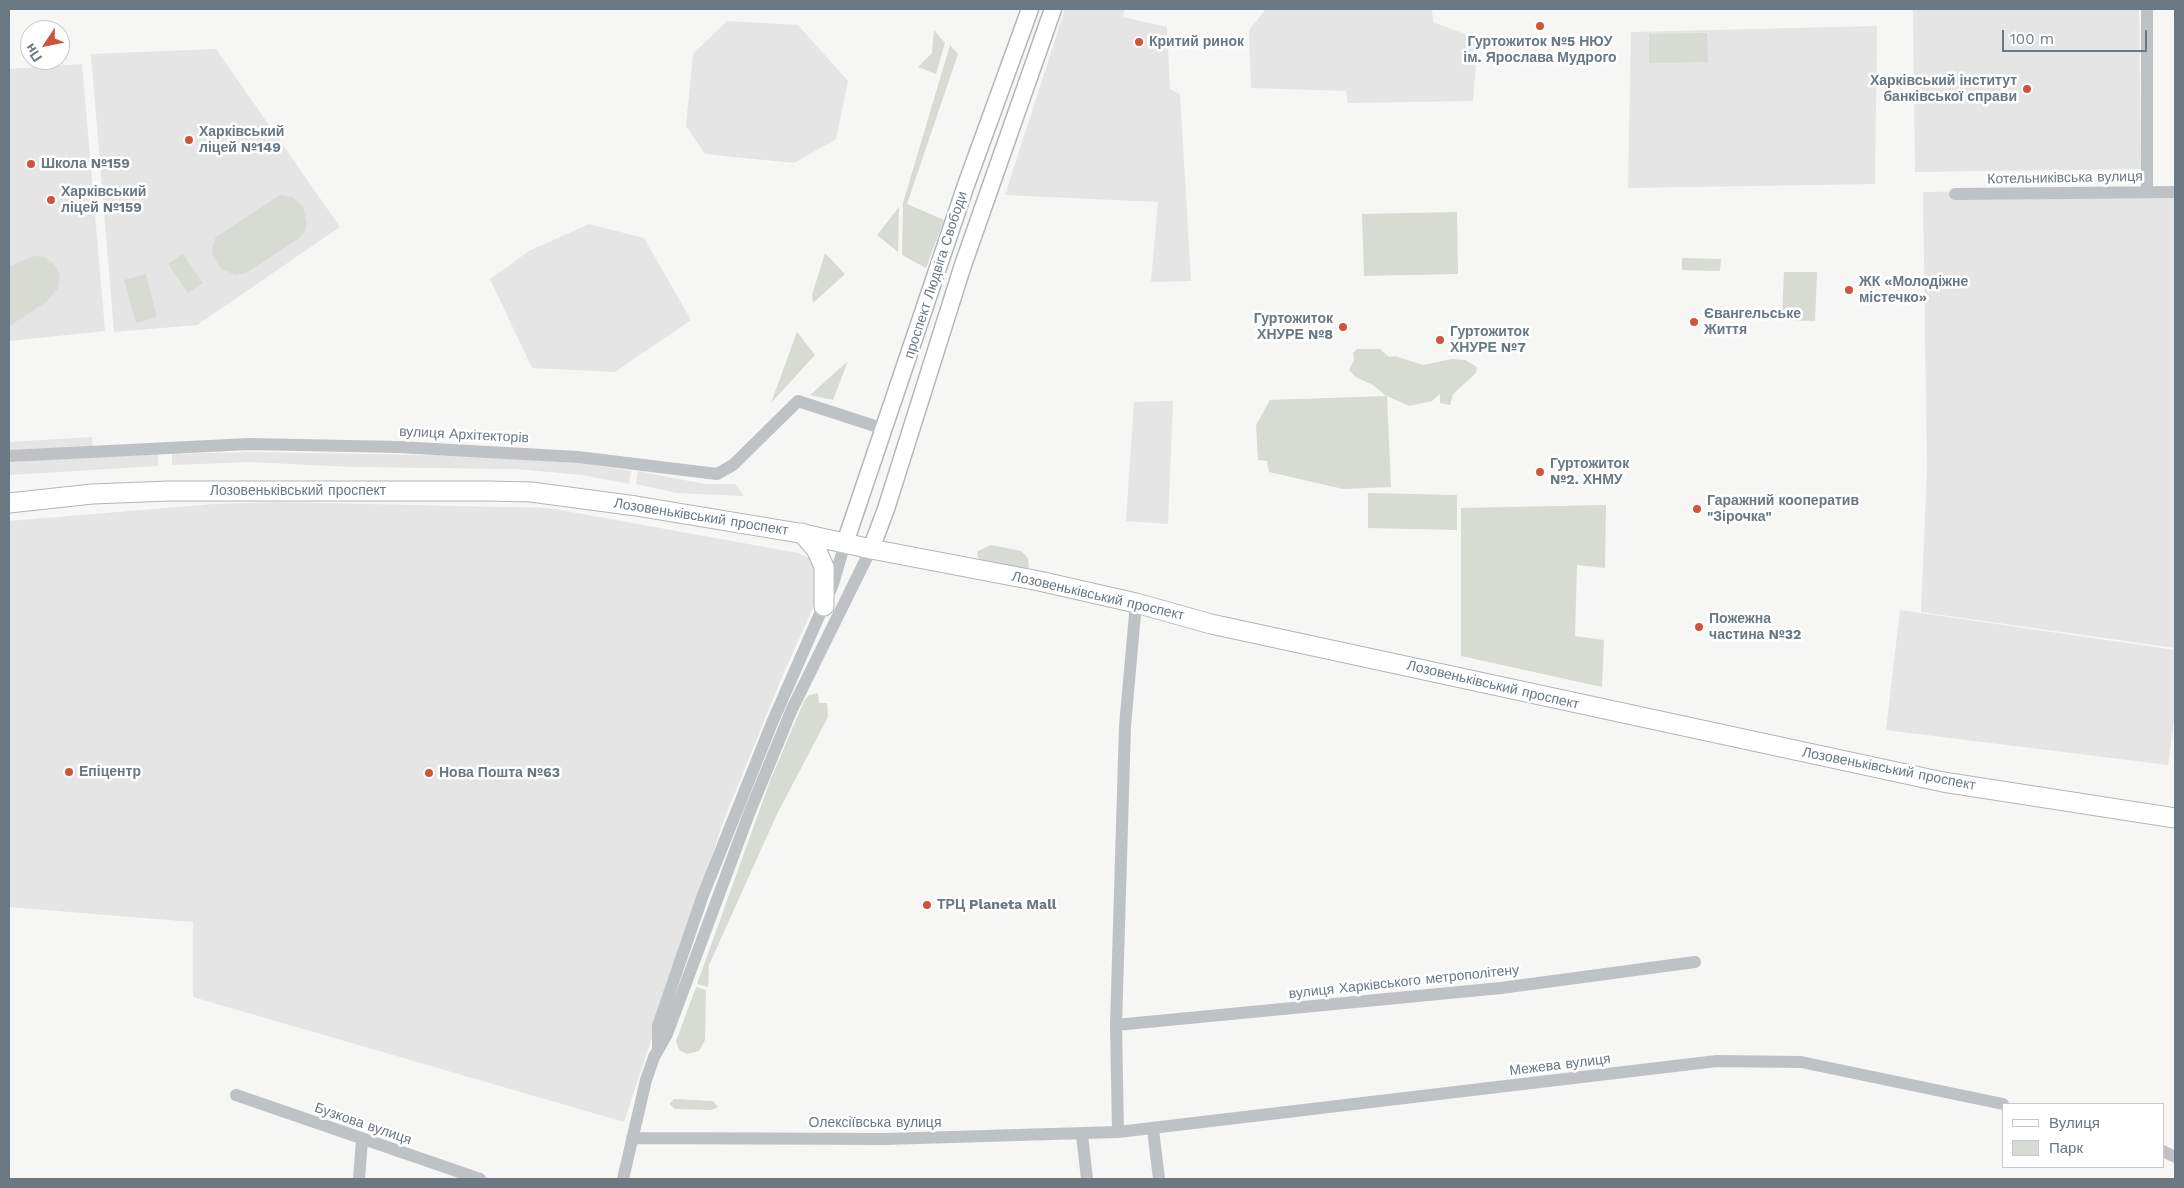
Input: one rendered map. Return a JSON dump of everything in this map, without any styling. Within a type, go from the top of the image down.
[{"type":"highway","name":"Лозовеньківський проспект","points":[[9,502],[92,494],[163,491],[531,492],[636,506],[802,533],[871,549],[965,566],[1136,603],[1211,624],[1943,782],[2175,818]]},
{"type":"highway","points":[[802,533],[816,548],[824,566],[824,606]]},
{"type":"main road","name":"проспект Людвіга Свободи","points":[[845,543],[966,185],[1030,9]]},
{"type":"main road","name":"проспект Людвіга Свободи","points":[[871,549],[886,509],[963,265],[1053,9]]},
{"type":"street","points":[[2147,9],[2147,192]]},
{"type":"street","name":"Котельниківська вулиця","points":[[1955,194],[2175,192]]},
{"type":"street","name":"вулиця Архітекторів","points":[[9,456],[249,444],[398,447],[506,451],[578,457],[717,474],[733,464],[798,401],[884,429]]},
{"type":"street","points":[[658,1047],[658,1026],[703,895],[768,732],[824,606],[845,543]]},
{"type":"street","points":[[623,1179],[646,1080],[658,1047],[667,1034],[779,739],[871,549]]},
{"type":"street","points":[[1118,1132],[1116,1025],[1125,726],[1136,603]]},
{"type":"street","points":[[799,661],[814,666]]},
{"type":"street","name":"вулиця Харківського метрополітену","points":[[1116,1025],[1501,988],[1694,962]]},
{"type":"street","name":"Межева вулиця","points":[[1118,1132],[1152,1130],[1332,1105],[1514,1086],[1717,1060],[1801,1062],[2002,1104]]},
{"type":"street","name":"Бузкова вулиця","points":[[236,1095],[362,1140],[480,1179]]},
{"type":"street","points":[[1152,1130],[1159,1179]]},
{"type":"street","name":"Олексіївська вулиця","points":[[632,1138],[885,1139],[1082,1135],[1118,1132]]},
{"type":"street","points":[[1082,1135],[1087,1179]]},
{"type":"street","points":[[359,1179],[362,1140]]},
{"type":"shaded area","points":[[1065,9],[1125,9],[1123,17],[1167,27],[1170,89],[1180,94],[1191,281],[1151,282],[1158,202],[1005,195]]},
{"type":"shaded area","points":[[1266,9],[1432,9],[1433,22],[1478,39],[1473,101],[1348,103],[1346,91],[1251,88],[1249,30]]},
{"type":"shaded area","name":"Харківський інститут банківської справи","points":[[1913,9],[2139,9],[2141,169],[1915,172]]},
{"type":"shaded area","points":[[727,21],[798,25],[848,81],[836,139],[794,163],[705,154],[686,126],[693,54]]},
{"type":"shaded area","points":[[1877,26],[1875,184],[1628,188],[1631,32]]},
{"type":"shaded area","name":"Харківський ліцей №149","points":[[216,49],[340,227],[197,325],[114,332],[91,54]]},
{"type":"shaded area","name":"Харківський ліцей №159","points":[[82,64],[105,331],[9,341],[9,69],[70,70],[70,65]]},
{"type":"shaded area","points":[[2175,188],[2175,648],[1921,612],[1927,470],[1923,192]]},
{"type":"shaded area","points":[[589,224],[644,238],[691,320],[615,372],[532,368],[490,279],[529,251]]},
{"type":"shaded area","points":[[1173,401],[1168,524],[1126,521],[1134,402]]},
{"type":"shaded area","points":[[92,437],[93,448],[9,453],[9,442]]},
{"type":"shaded area","points":[[252,452],[488,456],[587,464],[631,471],[629,484],[582,475],[516,469],[352,467],[251,462],[172,465],[172,454]]},
{"type":"shaded area","points":[[158,453],[158,466],[9,475],[9,462]]},
{"type":"shaded area","points":[[638,471],[704,484],[735,484],[744,496],[677,493],[636,484]]},
{"type":"shaded area","points":[[278,502],[549,508],[798,553],[809,558],[817,568],[819,594],[782,677],[723,822],[624,1122],[193,997],[193,922],[9,907],[9,521],[214,504]]},
{"type":"shaded area","points":[[1900,610],[2175,650],[2175,713],[2168,765],[1886,730]]},
{"type":"green space","points":[[934,30],[945,43],[936,74],[918,67],[932,53]]},
{"type":"green space","points":[[1707,33],[1708,62],[1649,63],[1649,34]]},
{"type":"green space","points":[[950,45],[958,54],[907,204],[944,220],[926,268],[902,255],[903,203]]},
{"type":"green space","points":[[280,195],[292,197],[303,207],[307,224],[304,233],[298,239],[246,273],[236,275],[221,269],[212,255],[216,237]]},
{"type":"green space","points":[[899,207],[898,252],[877,235]]},
{"type":"green space","points":[[1457,212],[1458,274],[1364,276],[1362,214]]},
{"type":"green space","points":[[825,253],[845,274],[813,303],[812,295]]},
{"type":"green space","points":[[183,254],[203,283],[188,293],[168,264]]},
{"type":"green space","points":[[33,256],[44,257],[55,265],[60,276],[58,288],[46,302],[9,326],[9,267]]},
{"type":"green space","points":[[1682,258],[1721,259],[1720,271],[1682,270]]},
{"type":"green space","points":[[1784,272],[1817,272],[1815,321],[1782,320]]},
{"type":"green space","points":[[146,274],[157,317],[136,323],[124,280]]},
{"type":"green space","points":[[797,332],[815,355],[771,403]]},
{"type":"green space","points":[[1357,349],[1380,349],[1389,357],[1395,356],[1423,365],[1452,359],[1465,360],[1477,367],[1476,373],[1453,394],[1450,405],[1440,403],[1440,394],[1432,401],[1409,406],[1387,396],[1391,487],[1343,489],[1269,472],[1267,461],[1258,460],[1256,425],[1270,400],[1386,396],[1373,385],[1356,377],[1349,370],[1354,360],[1353,353]]},
{"type":"green space","points":[[848,361],[833,400],[810,395]]},
{"type":"green space","points":[[1368,493],[1457,495],[1457,530],[1368,528]]},
{"type":"green space","points":[[1606,505],[1605,568],[1577,565],[1575,636],[1604,640],[1602,687],[1461,656],[1461,508]]},
{"type":"green space","points":[[991,545],[1021,551],[1028,558],[1029,570],[1023,571],[980,559],[977,556],[978,551]]},
{"type":"green space","points":[[818,693],[819,703],[827,703],[828,717],[777,814],[709,965],[708,987],[697,984],[770,781],[804,701],[809,695]]},
{"type":"green space","points":[[696,987],[706,990],[705,1040],[699,1051],[687,1054],[679,1050],[676,1041]]},
{"type":"green space","points":[[674,1099],[713,1101],[718,1107],[712,1110],[675,1109],[669,1104]]},
{"type":"place","name":"Гуртожиток №5 НЮУ ім. Ярослава Мудрого","points":[[1540,26]]},
{"type":"place","name":"Критий ринок","points":[[1139,42]]},
{"type":"place","name":"Харківський інститут банківської справи","points":[[2027,89]]},
{"type":"place","name":"Харківський ліцей №149","points":[[189,140]]},
{"type":"place","name":"Школа №159","points":[[31,164]]},
{"type":"place","name":"Харківський ліцей №159","points":[[51,200]]},
{"type":"place","name":"ЖК «Молодіжне містечко»","points":[[1849,290]]},
{"type":"place","name":"Євангельське Життя","points":[[1694,322]]},
{"type":"place","name":"Гуртожиток ХНУРЕ №8","points":[[1343,327]]},
{"type":"place","name":"Гуртожиток ХНУРЕ №7","points":[[1440,340]]},
{"type":"place","name":"Гуртожиток №2. ХНМУ","points":[[1540,472]]},
{"type":"place","name":"Гаражний кооператив \"Зірочка\"","points":[[1697,509]]},
{"type":"place","name":"Пожежна частина №32","points":[[1699,627]]},
{"type":"place","name":"Епіцентр","points":[[69,772]]},
{"type":"place","name":"Нова Пошта №63","points":[[429,773]]},
{"type":"place","name":"ТРЦ Planeta Mall","points":[[927,905]]}]
